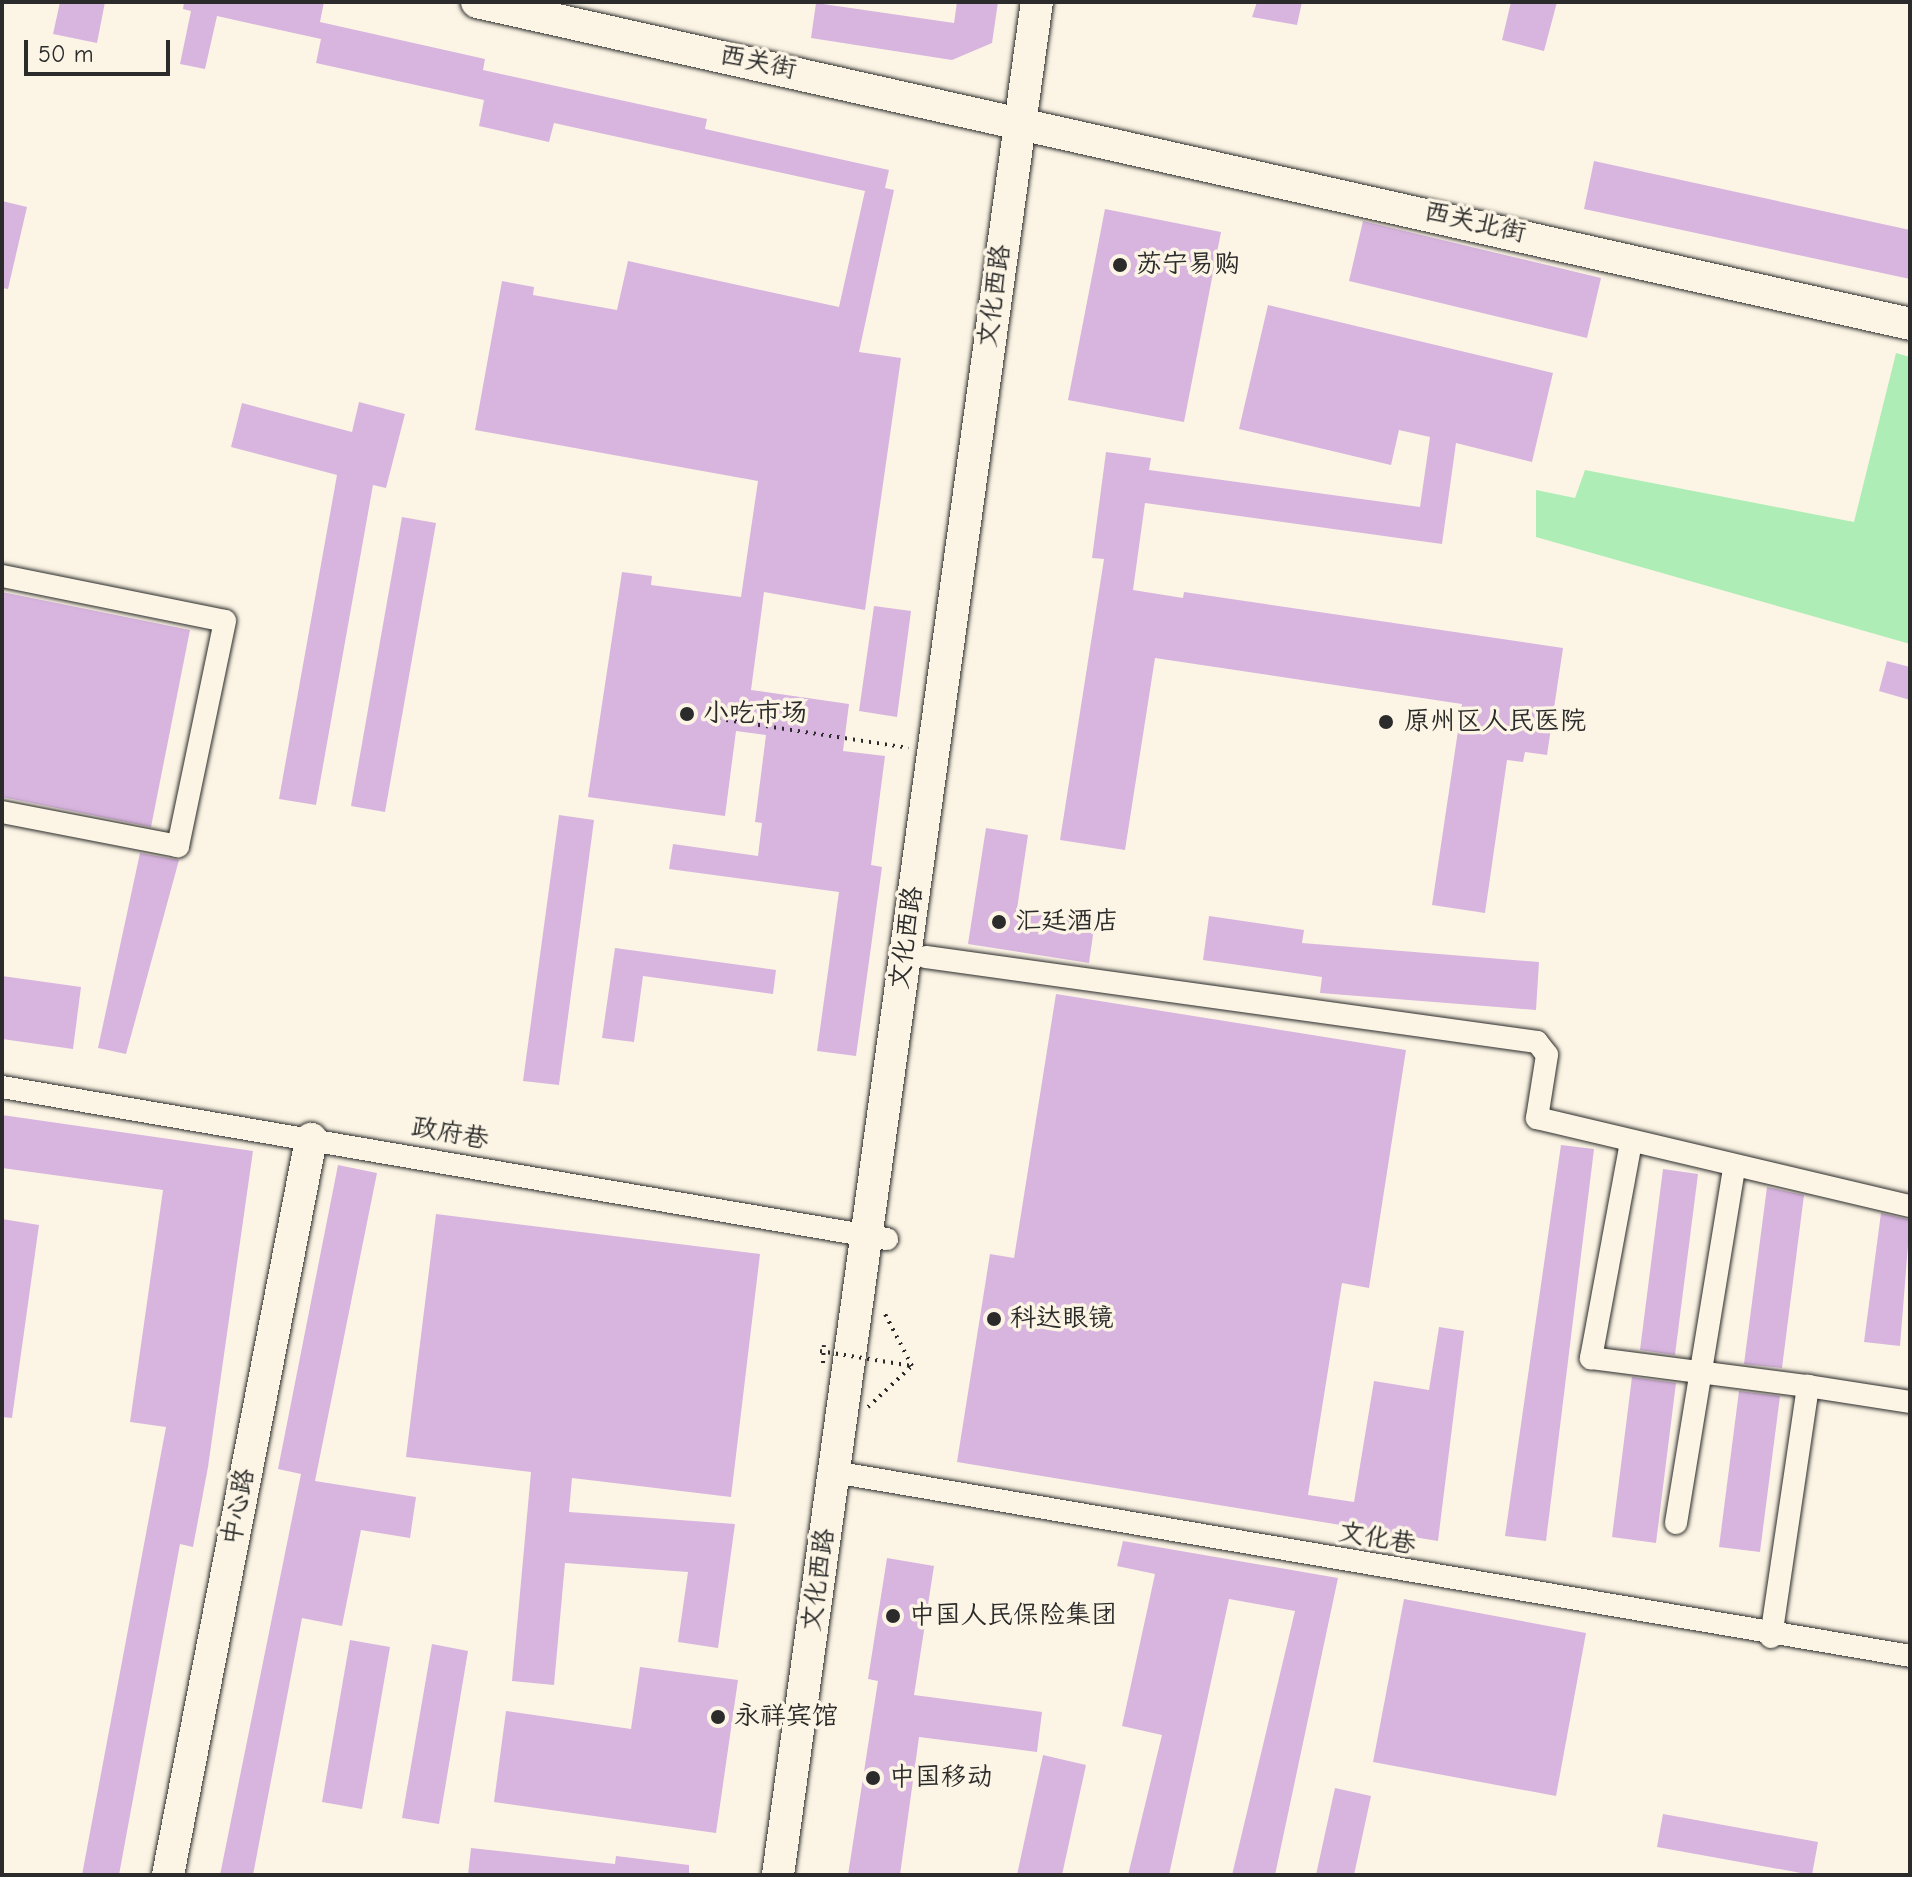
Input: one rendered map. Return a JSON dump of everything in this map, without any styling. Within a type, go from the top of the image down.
[{"type":"main road","name":"西关街","points":[[477,2],[535,8],[1029,122]]},
{"type":"main road","name":"文化西路","points":[[799,1875],[844,1474],[864,1411],[879,1301],[877,1237],[926,957],[1029,122],[1037,2]]},
{"type":"main road","name":"文化西路","points":[[778,1875],[844,1474],[877,1237],[933,752],[1029,122],[1058,2]]},
{"type":"main road","name":"西关北街","points":[[1029,122],[1910,324]]},
{"type":"main road","name":"中心路","points":[[168,1875],[311,1139]]},
{"type":"street","points":[[2,576],[225,621],[178,846],[2,812]]},
{"type":"street","points":[[926,957],[1537,1042],[1547,1055],[1537,1118],[1734,1168],[1910,1206]]},
{"type":"street","name":"政府巷","points":[[2,1087],[877,1237]]},
{"type":"street","points":[[1631,1142],[1591,1358],[1910,1402]]},
{"type":"street","points":[[1676,1523],[1734,1168]]},
{"type":"street","points":[[1771,1637],[1808,1386]]},
{"type":"street","name":"文化巷","points":[[844,1474],[1771,1637],[1910,1656]]},
{"type":"path","points":[[687,714],[933,752]]},
{"type":"path","points":[[879,1301],[912,1366]]},
{"type":"path","points":[[820,1351],[912,1366]]},
{"type":"path","points":[[864,1411],[912,1366]]},
{"type":"green space","points":[[1896,353],[1910,357],[1910,644],[1536,537],[1536,490],[1575,498],[1585,470],[1854,522]]},
{"type":"building","points":[[60,2],[105,2],[97,43],[53,34]]},
{"type":"building","points":[[184,2],[324,2],[320,22],[485,59],[483,70],[707,119],[705,129],[889,170],[885,188],[894,190],[859,352],[901,358],[865,610],[764,592],[751,690],[849,704],[843,751],[885,756],[871,865],[882,867],[856,1056],[817,1051],[839,892],[669,869],[673,844],[758,856],[762,823],[755,822],[766,735],[736,731],[725,816],[588,797],[622,572],[652,576],[651,585],[741,597],[758,481],[475,430],[502,281],[534,287],[533,295],[617,310],[628,261],[839,307],[865,191],[554,123],[549,142],[479,126],[484,100],[316,63],[321,39],[217,16],[205,69],[180,64],[191,11],[183,9]]},
{"type":"building","points":[[957,2],[998,2],[992,43],[952,60],[811,38],[816,3],[954,23]]},
{"type":"building","points":[[1257,2],[1302,2],[1297,25],[1252,17]]},
{"type":"building","points":[[1511,2],[1557,2],[1544,51],[1502,40]]},
{"type":"building","points":[[1594,161],[1910,230],[1910,279],[1584,209]]},
{"type":"building","points":[[2,201],[27,207],[8,289],[2,288]]},
{"type":"building","points":[[1105,209],[1221,232],[1184,422],[1068,400]]},
{"type":"building","points":[[1363,221],[1601,278],[1587,338],[1349,281]]},
{"type":"building","points":[[1268,305],[1553,373],[1532,462],[1456,443],[1442,544],[1145,503],[1133,590],[1183,598],[1184,592],[1563,648],[1547,755],[1525,752],[1523,762],[1507,760],[1485,913],[1432,905],[1462,704],[1155,658],[1125,850],[1060,840],[1104,559],[1092,558],[1106,452],[1151,458],[1149,470],[1420,507],[1430,437],[1399,430],[1391,465],[1239,429]]},
{"type":"building","points":[[359,402],[405,414],[386,488],[373,485],[316,805],[279,799],[337,475],[231,447],[242,403],[352,432]]},
{"type":"building","points":[[402,517],[436,523],[385,812],[351,806]]},
{"type":"building","points":[[2,592],[190,630],[151,827],[2,797]]},
{"type":"building","points":[[874,606],[911,611],[897,717],[859,711]]},
{"type":"building","points":[[1887,661],[1910,667],[1910,700],[1879,691]]},
{"type":"building","points":[[559,815],[594,820],[559,1085],[523,1081]]},
{"type":"building","points":[[986,828],[1028,835],[1017,909],[1095,921],[1089,963],[968,944]]},
{"type":"building","points":[[140,853],[179,860],[126,1054],[98,1048]]},
{"type":"building","points":[[1209,916],[1304,930],[1302,943],[1539,962],[1536,1010],[1320,993],[1322,977],[1203,960]]},
{"type":"building","points":[[615,948],[776,970],[773,994],[643,976],[634,1042],[602,1038]]},
{"type":"building","points":[[2,976],[81,987],[73,1049],[2,1039]]},
{"type":"building","points":[[1056,994],[1406,1050],[1369,1288],[1342,1283],[1308,1495],[1354,1502],[1374,1381],[1429,1390],[1439,1327],[1464,1331],[1438,1541],[957,1462],[990,1254],[1014,1258]]},
{"type":"building","points":[[2,1115],[253,1151],[208,1467],[193,1547],[180,1544],[119,1875],[82,1875],[166,1427],[130,1422],[163,1190],[2,1168]]},
{"type":"building","points":[[1561,1145],[1594,1149],[1546,1541],[1505,1536]]},
{"type":"building","points":[[338,1165],[377,1173],[315,1481],[416,1497],[410,1538],[361,1530],[342,1626],[302,1618],[253,1875],[220,1875],[301,1474],[278,1469]]},
{"type":"building","points":[[1663,1169],[1698,1174],[1675,1355],[1640,1350]]},
{"type":"building","points":[[1767,1187],[1804,1195],[1782,1368],[1744,1364]]},
{"type":"building","points":[[1881,1213],[1910,1220],[1900,1346],[1864,1342]]},
{"type":"building","points":[[436,1214],[760,1254],[731,1497],[572,1478],[569,1512],[735,1524],[718,1648],[678,1642],[688,1572],[565,1563],[554,1685],[512,1681],[531,1472],[406,1457]]},
{"type":"building","points":[[2,1219],[39,1225],[12,1418],[2,1417]]},
{"type":"building","points":[[1632,1377],[1676,1383],[1656,1543],[1612,1537]]},
{"type":"building","points":[[1739,1391],[1780,1396],[1760,1552],[1719,1547]]},
{"type":"building","points":[[1123,1541],[1338,1578],[1275,1875],[1232,1875],[1295,1611],[1229,1599],[1169,1875],[1128,1875],[1162,1735],[1122,1726],[1155,1574],[1117,1566]]},
{"type":"building","points":[[887,1558],[934,1566],[914,1695],[1042,1712],[1037,1752],[919,1737],[900,1875],[848,1875],[878,1681],[868,1679]]},
{"type":"building","points":[[1404,1599],[1586,1633],[1556,1796],[1373,1762]]},
{"type":"building","points":[[350,1640],[390,1647],[362,1809],[322,1802]]},
{"type":"building","points":[[432,1644],[468,1651],[439,1824],[402,1818]]},
{"type":"building","points":[[640,1667],[738,1680],[716,1833],[494,1802],[506,1711],[631,1729]]},
{"type":"building","points":[[1043,1755],[1086,1765],[1062,1875],[1017,1875]]},
{"type":"building","points":[[1335,1788],[1371,1796],[1354,1875],[1316,1875]]},
{"type":"building","points":[[1663,1814],[1818,1842],[1812,1875],[1657,1847]]},
{"type":"building","points":[[471,1848],[615,1864],[616,1856],[689,1865],[689,1875],[468,1875]]},
{"type":"place","name":"苏宁易购","points":[[1120,265]]},
{"type":"place","name":"小吃市场","points":[[687,714]]},
{"type":"place","name":"原州区人民医院","points":[[1386,722]]},
{"type":"place","name":"汇廷酒店","points":[[999,922]]},
{"type":"place","name":"科达眼镜","points":[[994,1319]]},
{"type":"place","name":"中国人民保险集团","points":[[893,1616]]},
{"type":"place","name":"永祥宾馆","points":[[718,1717]]},
{"type":"place","name":"中国移动","points":[[873,1778]]}]
